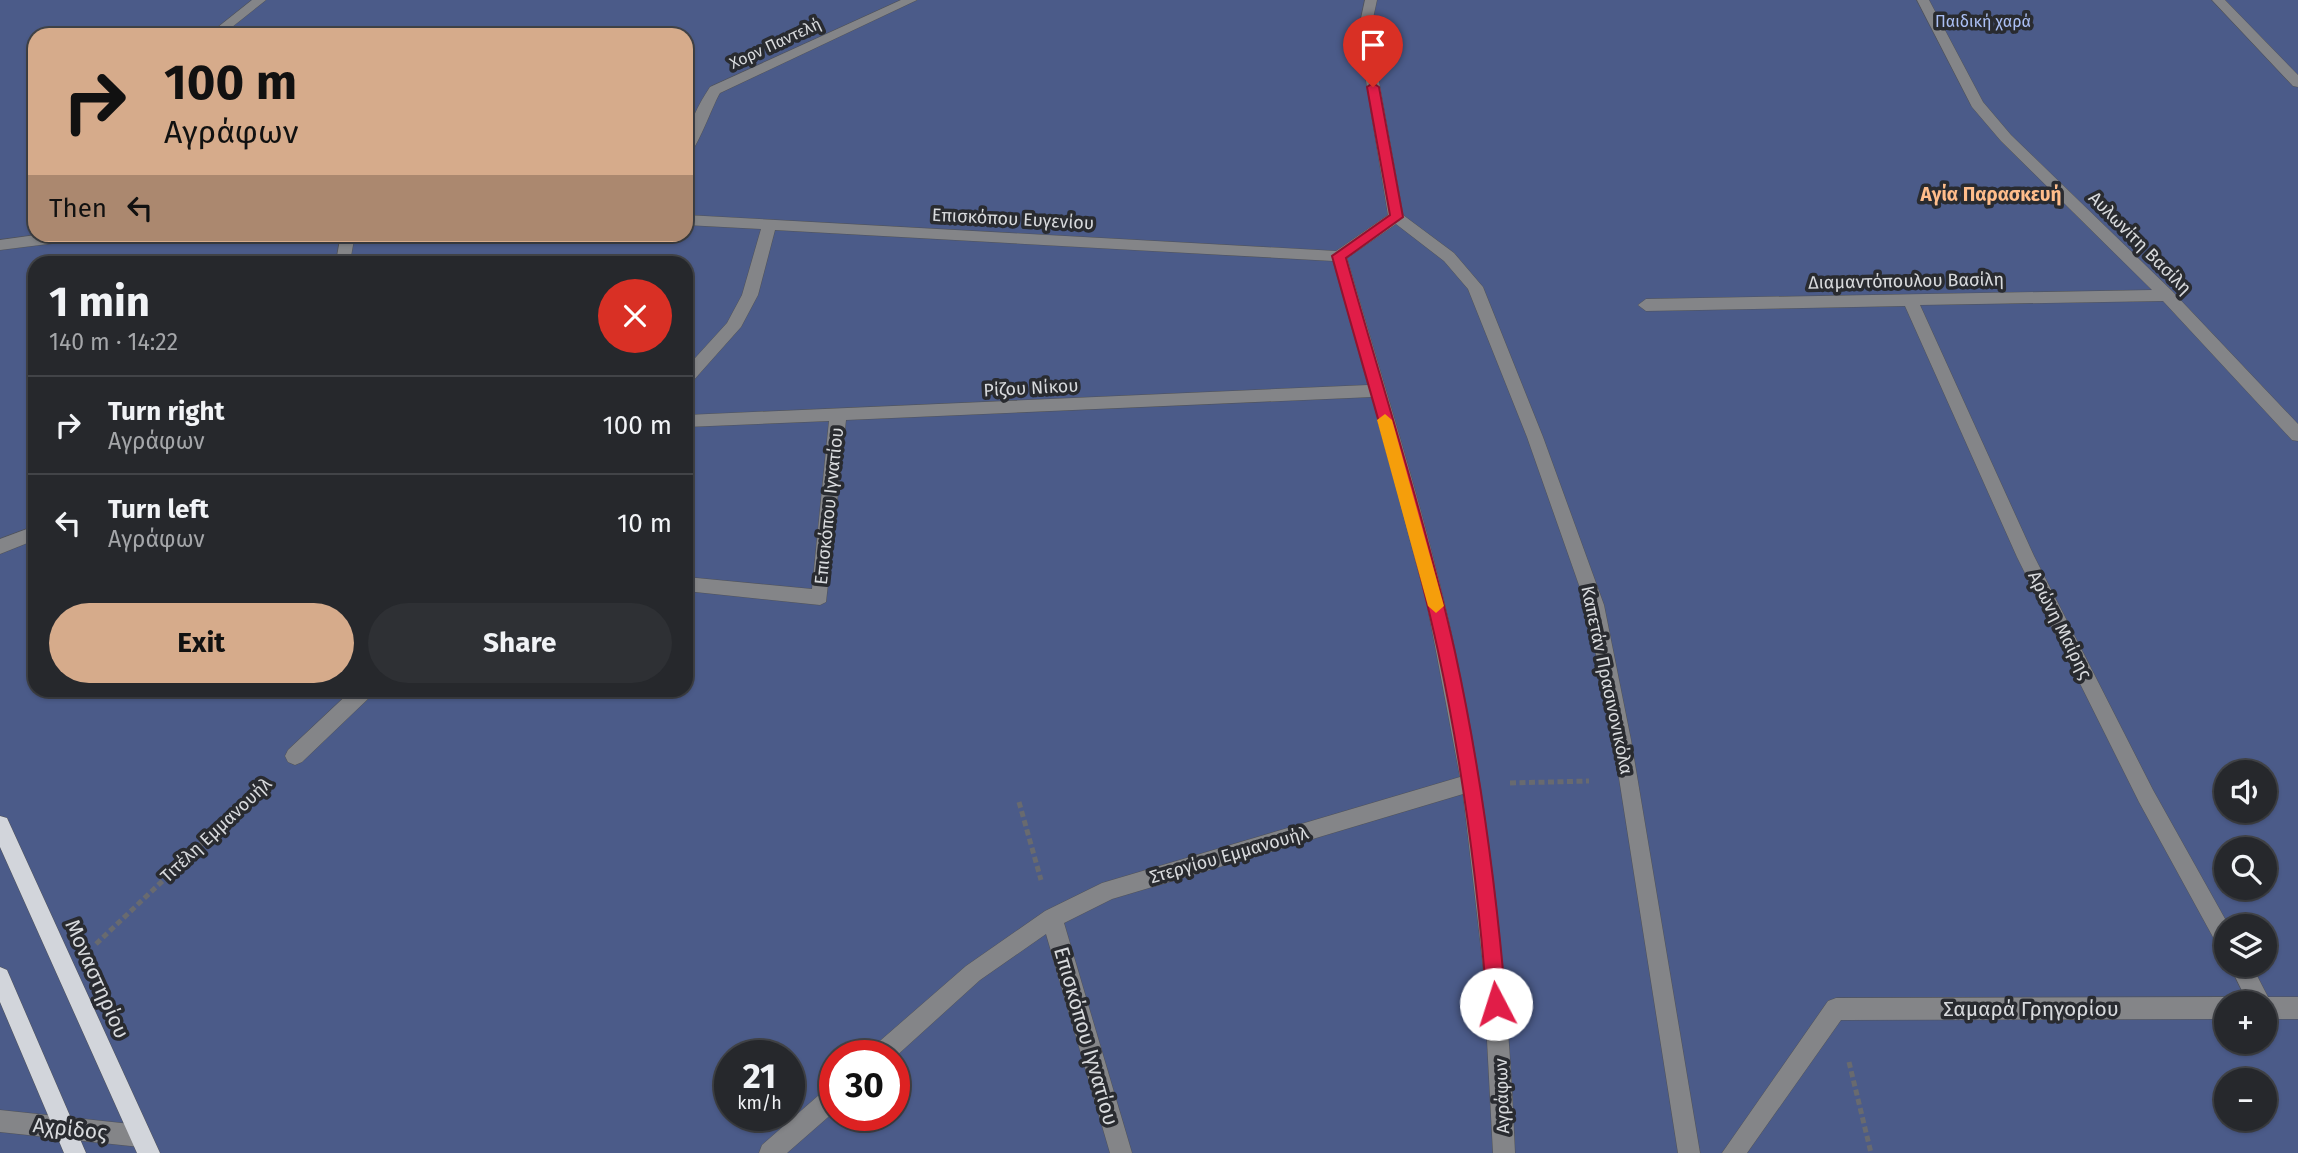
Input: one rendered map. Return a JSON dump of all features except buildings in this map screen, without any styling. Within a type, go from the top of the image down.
[{"type":"main road","name":"Μοναστηρίου","points":[[0,825],[145,1145]]},
{"type":"main road","points":[[0,977],[75,1153]]},
{"type":"street","points":[[223,28],[260,0]]},
{"type":"street","name":"Χορν Παντελή","points":[[693,134],[703,109],[715,90],[911,0]]},
{"type":"street","points":[[1339,256],[1396,217],[1364,32],[1371,0]]},
{"type":"street","name":"Αυλωνίτη Βασίλη","points":[[1923,0],[1977,104],[2006,138],[2167,295],[2298,435]]},
{"type":"street","points":[[2218,0],[2298,83]]},
{"type":"street","name":"Καπετάν Πρασινονικόλα","points":[[1396,217],[1449,257],[1475,288],[1535,437],[1595,605],[1628,780],[1689,1153]]},
{"type":"street","name":"Επισκόπου Ευγενίου","points":[[693,220],[1339,256]]},
{"type":"street","points":[[693,370],[733,327],[750,295],[769,225]]},
{"type":"street","points":[[0,245],[28,241]]},
{"type":"street","name":"Αγράφων","points":[[1339,256],[1441,630],[1471,783],[1488,893],[1501,1059],[1504,1153]]},
{"type":"street","name":"Διαμαντόπουλου Βασίλη","points":[[1646,305],[2167,295]]},
{"type":"street","name":"Αρώνη Μαίρης","points":[[1910,300],[2026,557],[2146,796],[2214,919]]},
{"type":"street","name":"Ρίζου Νίκου","points":[[693,421],[1377,391]]},
{"type":"street","name":"Επισκόπου Ιγνατίου","points":[[693,585],[820,597],[838,416]]},
{"type":"street","points":[[0,547],[28,536]]},
{"type":"street","points":[[295,755],[357,697]]},
{"type":"street","name":"Στεργίου Εμμανουήλ","points":[[898,1040],[973,973],[1052,918],[1109,890],[1471,783]]},
{"type":"street","name":"Επισκόπου Ιγνατίου","points":[[1052,918],[1121,1153]]},
{"type":"street","name":"Σαμαρά Γρηγορίου","points":[[1836,1009],[2214,1008]]},
{"type":"street","points":[[2277,1008],[2298,1008]]},
{"type":"street","points":[[1733,1153],[1836,1009]]},
{"type":"street","points":[[770,1153],[819,1110]]},
{"type":"street","name":"Αχρίδος","points":[[0,1121],[66,1128],[145,1145]]},
{"type":"path","name":"Τιτέλη Εμμανουήλ","points":[[68,971],[295,755]]},
{"type":"path","points":[[1471,783],[1628,780]]},
{"type":"path","points":[[1019,802],[1052,918]]},
{"type":"path","points":[[1836,1009],[1871,1153]]},
{"type":"green space","name":"Παιδική χαρά","points":[[0,0],[2298,0],[2298,1153],[0,1153]]},
{"type":"slow traffic","points":[[1385,420],[1436,606]]},
{"type":"district","name":"Αγία Παρασκευή","points":[[1991,194]]},
{"type":"route","points":[[1373,87],[1396,217],[1339,256],[1427,571],[1447,654],[1488,893],[1496,1004]]}]
